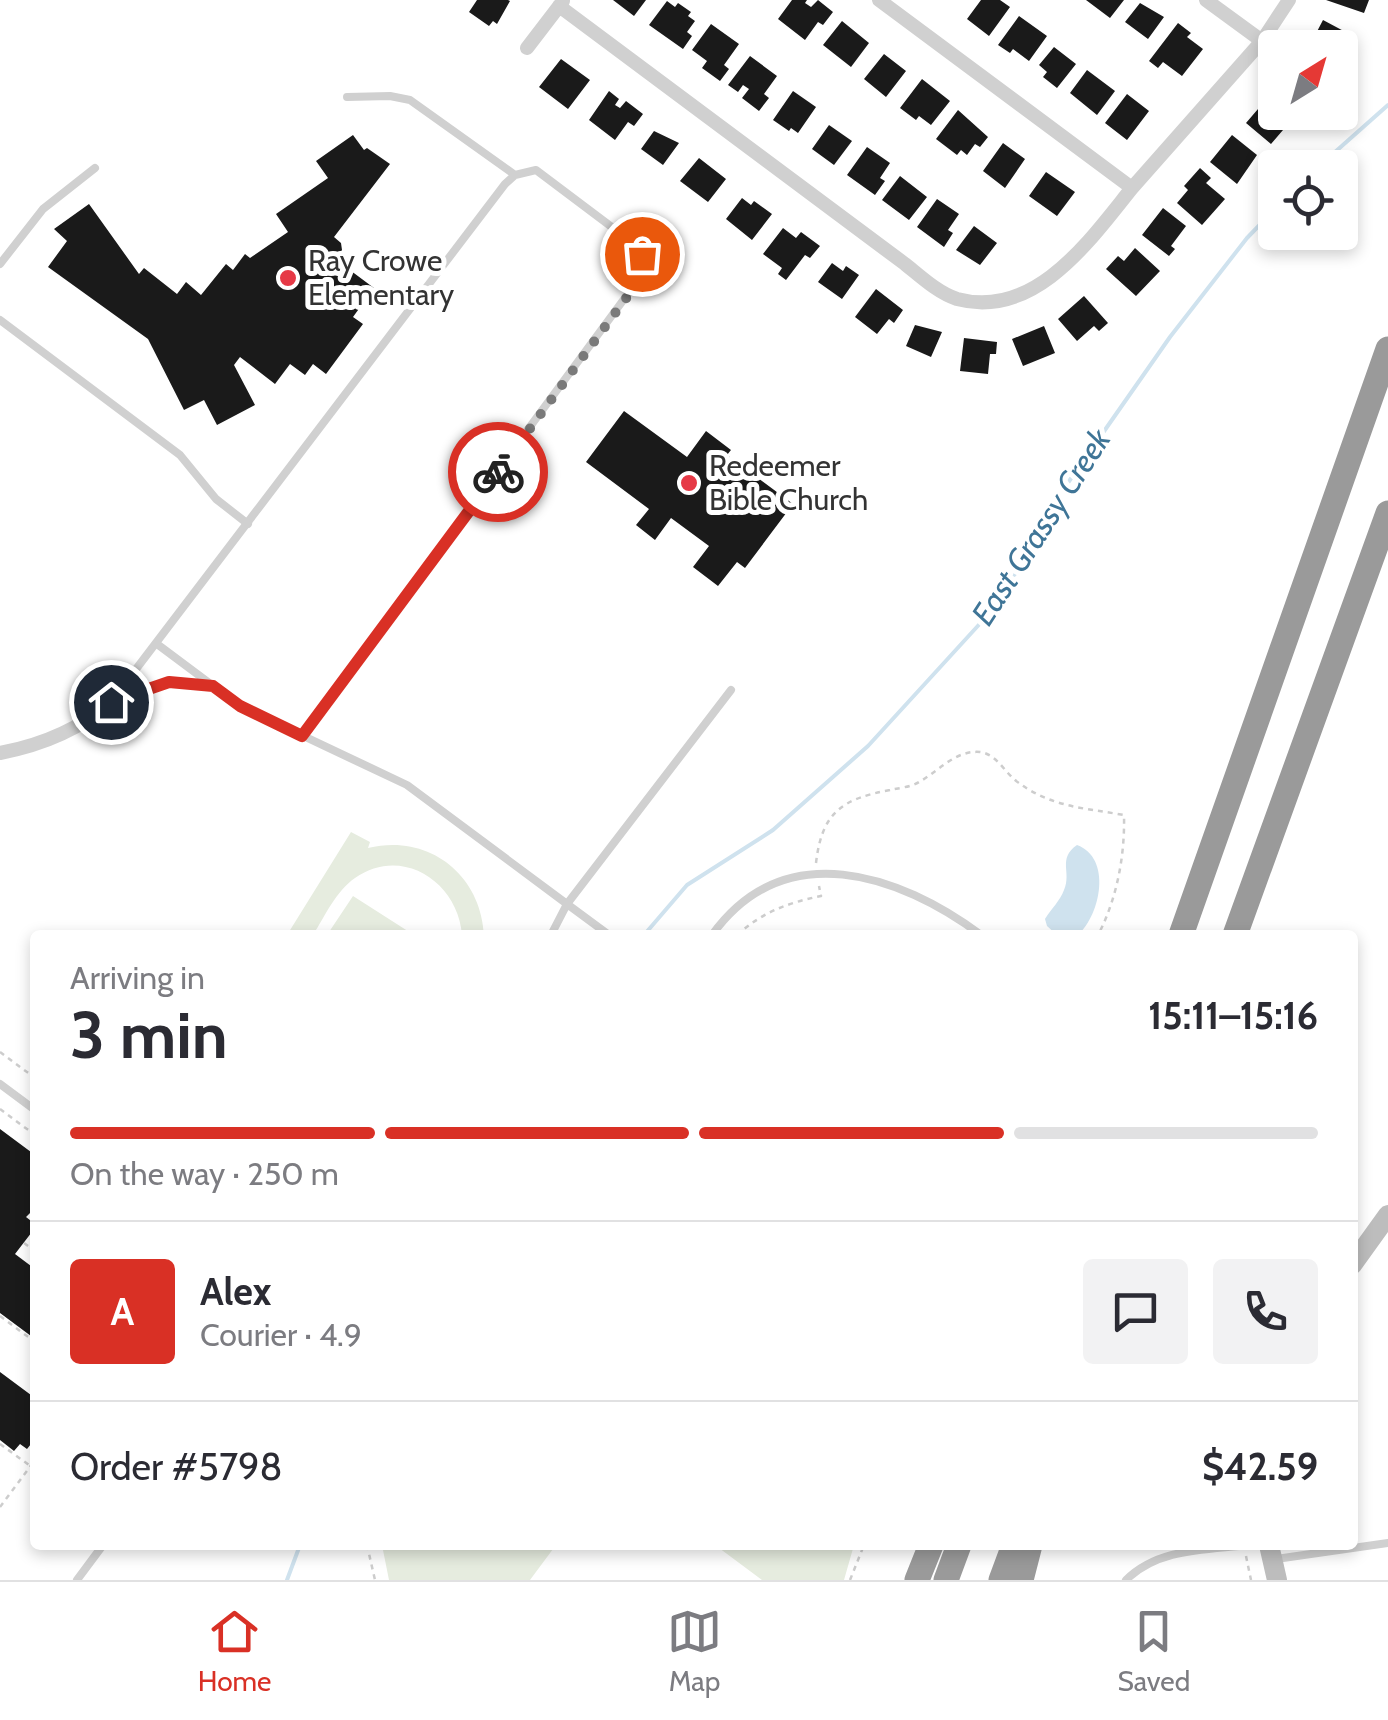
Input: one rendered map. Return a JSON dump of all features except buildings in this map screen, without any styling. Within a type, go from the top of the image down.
[{"type":"highway","points":[[1183,930],[1388,349]]},
{"type":"highway","points":[[1237,930],[1388,513]]},
{"type":"highway","points":[[917,1580],[929,1550]]},
{"type":"highway","points":[[946,1580],[956,1550]]},
{"type":"highway","points":[[1001,1580],[1012,1550]]},
{"type":"highway","points":[[1021,1580],[1029,1550]]},
{"type":"street","points":[[879,0],[1132,188]]},
{"type":"street","points":[[1206,0],[1258,38]]},
{"type":"street","points":[[1269,30],[1289,0]]},
{"type":"street","points":[[527,48],[561,3],[935,287],[956,298],[1009,299],[1039,286],[1107,219],[1258,46]]},
{"type":"street","points":[[0,753],[63,734],[84,724],[111,702]]},
{"type":"street","points":[[1358,1258],[1388,1215]]},
{"type":"lane","points":[[347,97],[390,96],[410,100],[514,175]]},
{"type":"lane","points":[[0,264],[43,210],[95,168]]},
{"type":"lane","points":[[111,702],[505,184],[514,175],[536,170],[637,246],[646,262],[644,272],[302,736]]},
{"type":"lane","points":[[0,320],[180,456],[216,499],[248,524]]},
{"type":"lane","points":[[157,644],[240,706],[407,785],[602,930]]},
{"type":"lane","points":[[111,702],[169,682],[213,686]]},
{"type":"lane","points":[[554,930],[567,904],[730,690]]},
{"type":"lane","points":[[717,930],[741,903],[770,886],[804,875],[881,879],[946,909],[974,930]]},
{"type":"lane","points":[[0,1084],[30,1106]]},
{"type":"lane","points":[[1358,1547],[1388,1542]]},
{"type":"lane","points":[[77,1580],[99,1550]]},
{"type":"lane","points":[[1126,1580],[1137,1569],[1165,1554],[1201,1550]]},
{"type":"lane","points":[[1272,1562],[1342,1550]]},
{"type":"path","points":[[743,930],[765,913],[821,896],[816,862],[824,828],[854,797],[917,784],[954,758],[984,752],[993,756],[1015,780],[1049,800],[1088,812],[1124,815],[1119,874],[1101,930]]},
{"type":"path","points":[[0,1052],[30,1074]]},
{"type":"path","points":[[0,1109],[30,1132]]},
{"type":"path","points":[[24,1243],[30,1248]]},
{"type":"path","points":[[0,1316],[30,1338]]},
{"type":"path","points":[[0,1444],[30,1466],[0,1507]]},
{"type":"path","points":[[368,1550],[375,1580]]},
{"type":"path","points":[[850,1580],[862,1550]]},
{"type":"path","points":[[1247,1550],[1251,1580]]},
{"type":"shaded area","points":[[351,832],[370,842],[368,848],[411,847],[447,863],[473,894],[483,930],[461,930],[450,899],[425,874],[391,866],[373,869],[348,883],[316,930],[290,930]]},
{"type":"shaded area","points":[[353,896],[406,930],[330,930]]},
{"type":"shaded area","points":[[383,1550],[552,1550],[530,1580],[389,1580]]},
{"type":"shaded area","points":[[722,1550],[853,1550],[844,1580],[762,1580]]},
{"type":"water","points":[[1077,845],[1095,862],[1099,874],[1097,901],[1082,930],[1051,930],[1045,919],[1062,894],[1071,850]]},
{"type":"waterway","name":"East Grassy Creek","points":[[1337,150],[1388,105]]},
{"type":"waterway","name":"East Grassy Creek","points":[[648,930],[687,885],[773,830],[868,746],[986,617],[1027,556],[1065,487],[1170,337],[1258,227]]},
{"type":"waterway","name":"East Grassy Creek","points":[[287,1580],[298,1550]]},
{"type":"way so far","points":[[498,472],[641,278],[646,262],[642,254]]},
{"type":"place","name":"Ray Crowe Elementary","points":[[288,278]]},
{"type":"place","name":"Redeemer Bible Church","points":[[689,483]]},
{"type":"route","points":[[111,702],[169,682],[213,686],[254,714],[302,736],[498,472]]}]
